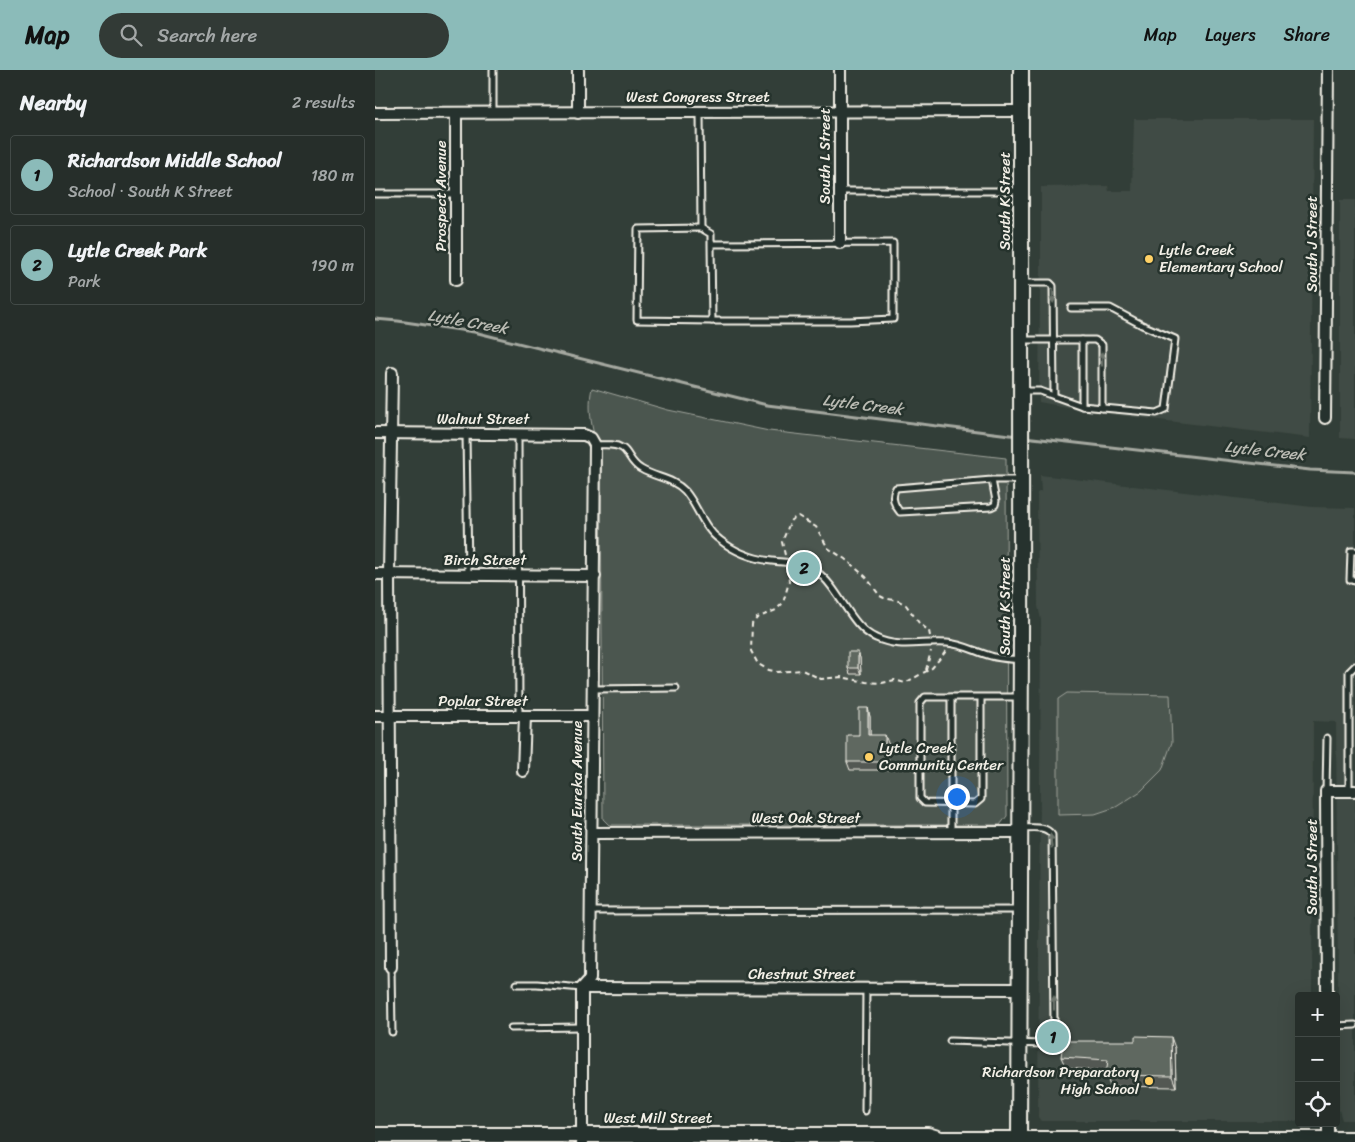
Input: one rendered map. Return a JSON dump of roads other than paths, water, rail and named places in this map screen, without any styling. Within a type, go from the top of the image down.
[{"type":"street","points":[[578,70],[578,113]]},
{"type":"street","name":"South L Street","points":[[840,70],[840,243]]},
{"type":"street","name":"South K Street","points":[[1019,1140],[1022,660],[1021,70]]},
{"type":"street","name":"South J Street","points":[[1325,418],[1328,70]]},
{"type":"street","name":"West Congress Street","points":[[375,113],[1021,111]]},
{"type":"street","name":"Prospect Avenue","points":[[456,280],[457,113]]},
{"type":"street","points":[[391,967],[389,574],[392,373]]},
{"type":"street","name":"Walnut Street","points":[[375,433],[584,435],[593,442]]},
{"type":"street","name":"South Eureka Avenue","points":[[582,1138],[582,988],[590,979],[591,716],[594,689],[595,576],[593,442]]},
{"type":"street","name":"Birch Street","points":[[375,574],[595,576]]},
{"type":"street","name":"Poplar Street","points":[[375,716],[591,716]]},
{"type":"street","points":[[522,716],[523,771]]},
{"type":"street","points":[[1327,791],[1352,791]]},
{"type":"street","name":"South J Street","points":[[1327,791],[1327,992]]},
{"type":"street","name":"West Oak Street","points":[[592,833],[951,832],[1021,830]]},
{"type":"street","name":"Chestnut Street","points":[[582,988],[1021,989]]},
{"type":"street","points":[[1328,1127],[1328,1140]]},
{"type":"street","name":"West Mill Street","points":[[375,1135],[582,1138],[927,1135],[939,1141],[1355,1139]]},
{"type":"lane","points":[[493,70],[493,113]]},
{"type":"lane","points":[[700,112],[701,228]]},
{"type":"lane","points":[[840,190],[1021,191]]},
{"type":"lane","points":[[375,194],[456,194]]},
{"type":"lane","points":[[711,244],[893,243],[893,319],[850,321],[712,321],[637,320],[638,229],[701,228],[711,234],[711,244],[712,321]]},
{"type":"lane","points":[[1021,283],[1050,283],[1053,286],[1054,396]]},
{"type":"lane","points":[[1021,391],[1039,391],[1082,406],[1157,413],[1167,409],[1175,339],[1109,308],[1071,308]]},
{"type":"lane","points":[[1021,340],[1098,341],[1102,345],[1102,408]]},
{"type":"lane","points":[[1082,340],[1082,406]]},
{"type":"lane","points":[[466,434],[468,575]]},
{"type":"lane","points":[[518,434],[522,716]]},
{"type":"lane","points":[[593,442],[621,447],[626,451],[631,462],[642,470],[667,478],[683,489],[694,503],[710,531],[719,540],[732,548],[758,559],[808,566],[829,583],[860,626],[874,638],[904,645],[946,643],[972,649],[989,656],[1022,660]]},
{"type":"lane","points":[[993,480],[996,501],[995,505],[991,507],[900,512],[893,501],[896,488],[993,480],[1021,473]]},
{"type":"lane","points":[[1355,551],[1351,551],[1350,580],[1355,580]]},
{"type":"lane","points":[[1352,791],[1349,672],[1355,666]]},
{"type":"lane","points":[[594,689],[676,688]]},
{"type":"lane","points":[[981,697],[981,799],[975,804],[925,803],[920,798],[920,703],[925,697],[981,697],[1021,697]]},
{"type":"lane","points":[[951,697],[951,832]]},
{"type":"lane","name":"South J Street","points":[[1327,738],[1327,791]]},
{"type":"lane","points":[[950,1041],[1043,1044],[1050,1035],[1054,1023],[1052,835],[1045,828],[1021,830]]},
{"type":"lane","points":[[591,911],[1021,910]]},
{"type":"lane","points":[[391,967],[392,1032]]},
{"type":"lane","points":[[517,984],[582,988]]},
{"type":"lane","points":[[865,1111],[866,990]]},
{"type":"lane","points":[[1340,1026],[1355,1025]]},
{"type":"lane","points":[[511,1028],[582,1027]]},
{"type":"waterway","name":"Lytle Creek","points":[[375,319],[474,332],[767,405],[1018,436]]},
{"type":"waterway","name":"Lytle Creek","points":[[1024,437],[1310,470],[1355,472]]},
{"type":"place","name":"Lytle Creek Elementary School","points":[[1149,259]]},
{"type":"place","name":"Lytle Creek Park","points":[[804,568]]},
{"type":"place","name":"Lytle Creek Community Center","points":[[869,757]]},
{"type":"place","name":"Richardson Middle School","points":[[1053,1037]]},
{"type":"place","name":"Richardson Preparatory High School","points":[[1149,1081]]}]
